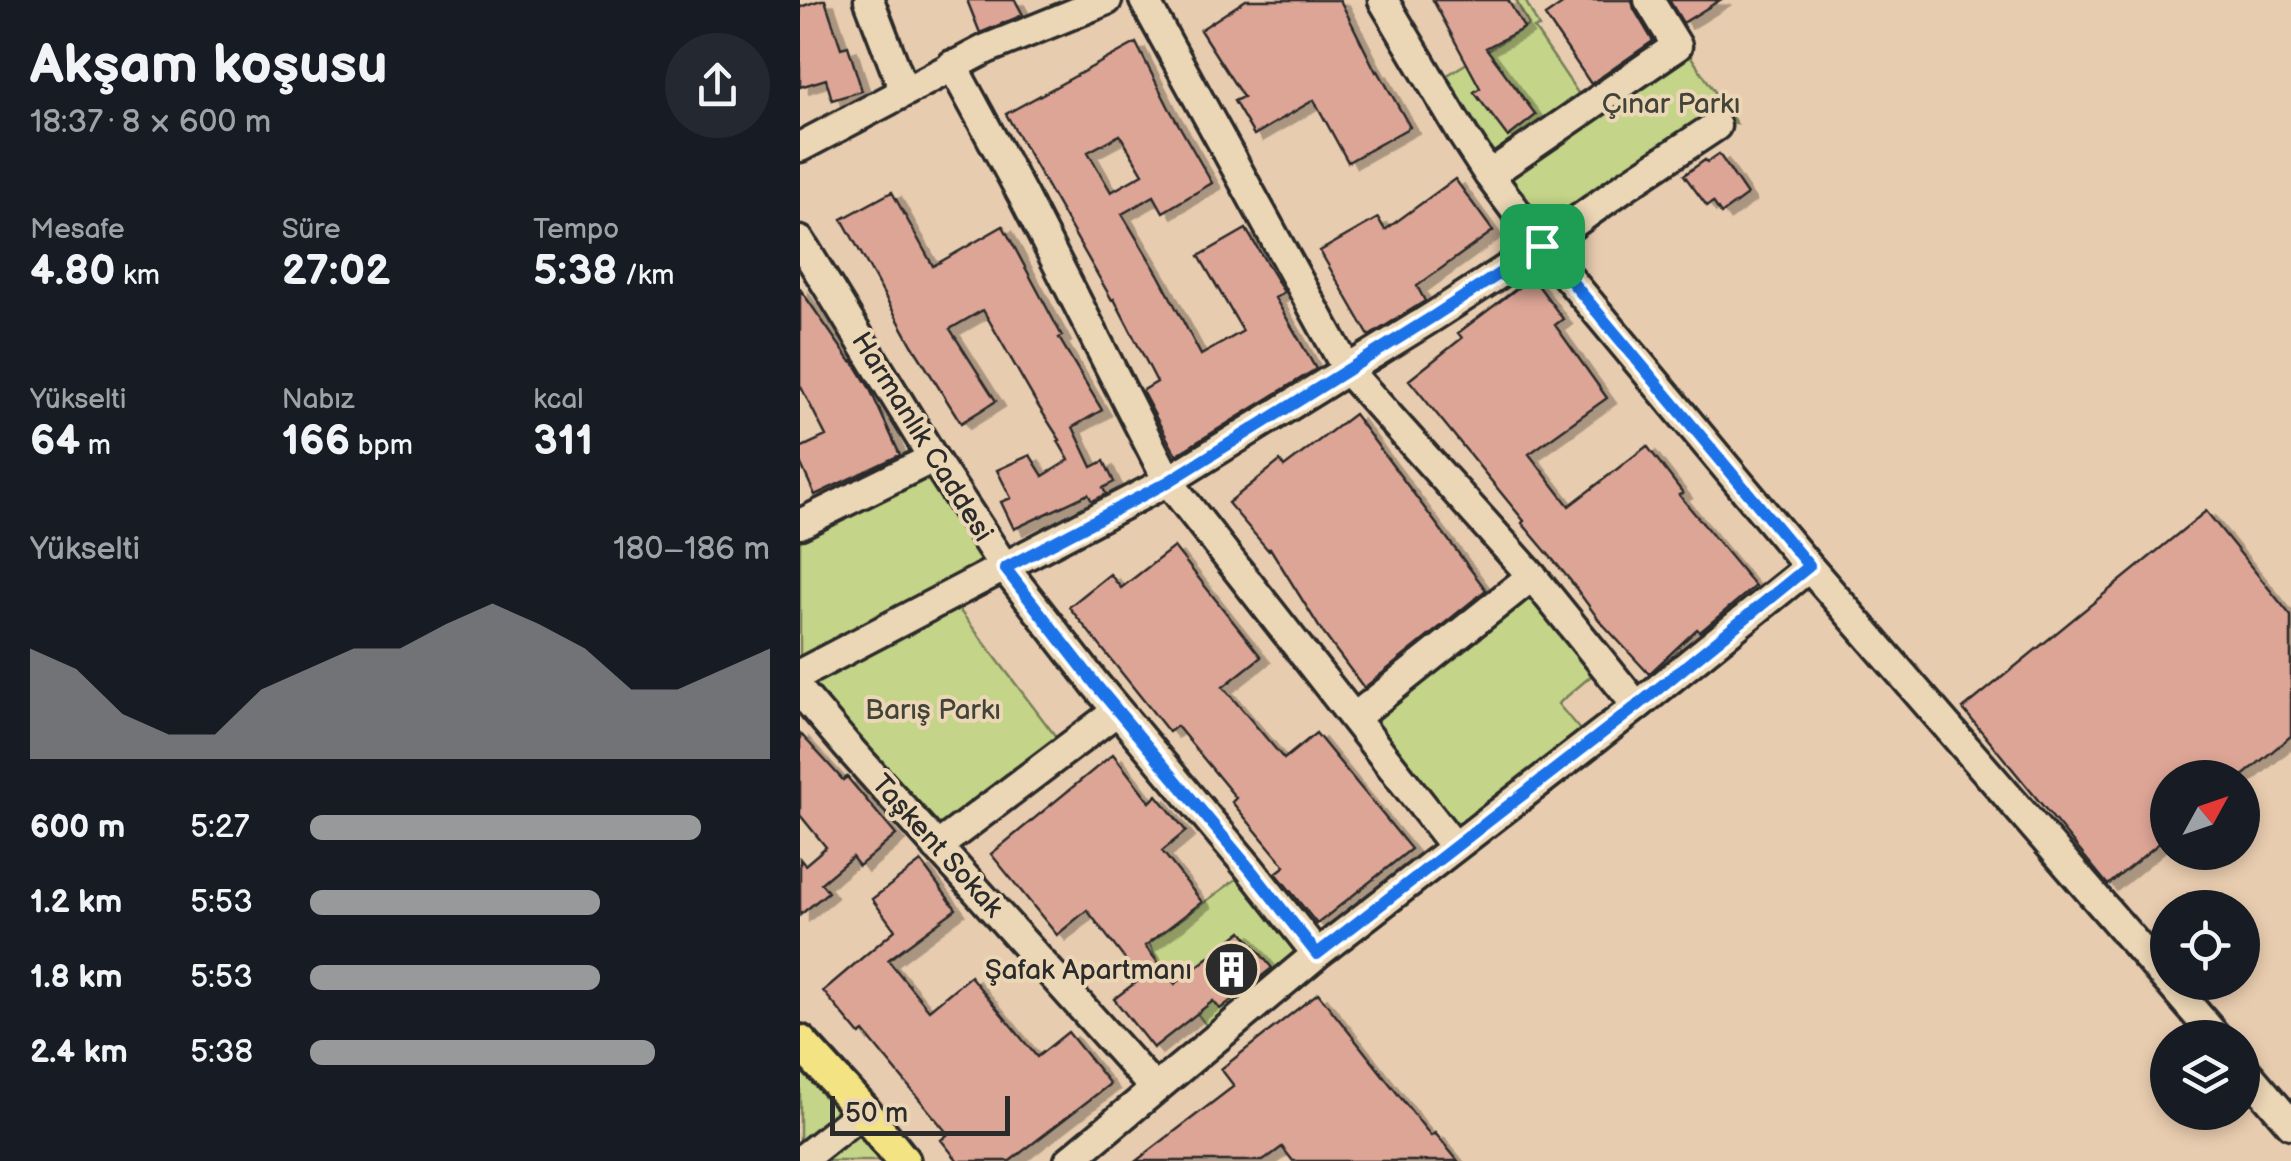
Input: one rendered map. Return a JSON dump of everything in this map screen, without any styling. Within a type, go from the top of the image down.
[{"type":"main road","points":[[800,1042],[863,1110],[903,1161]]},
{"type":"street","points":[[869,0],[904,91]]},
{"type":"street","points":[[800,147],[952,65],[1106,0]]},
{"type":"street","points":[[1144,0],[1348,371],[1532,576],[1637,706]]},
{"type":"street","points":[[1383,0],[1489,175],[1542,246],[1809,566],[2150,961]]},
{"type":"street","points":[[1489,175],[1677,46],[1649,0]]},
{"type":"street","points":[[952,65],[1168,482],[1454,846]]},
{"type":"street","points":[[800,674],[1168,482],[1542,246],[1716,126]]},
{"type":"street","name":"Harmanlık Caddesi","points":[[800,241],[1005,568],[1317,954]]},
{"type":"street","points":[[800,524],[933,458]]},
{"type":"street","points":[[1069,1161],[1317,954],[1637,706],[1809,566]]},
{"type":"street","points":[[1354,718],[1532,576]]},
{"type":"street","name":"Taşkent Sokak","points":[[800,690],[1155,1089]]},
{"type":"street","points":[[937,846],[1117,711]]},
{"type":"street","points":[[2183,1000],[2201,1020]]},
{"type":"street","points":[[2260,1089],[2291,1124]]},
{"type":"street","points":[[800,1161],[863,1110]]},
{"type":"green space","points":[[1516,0],[1525,0],[1539,27],[1534,28],[1580,96],[1497,158],[1446,76],[1529,25]]},
{"type":"green space","name":"Çınar Parkı","points":[[1683,45],[1736,123],[1720,120],[1543,243],[1494,176]]},
{"type":"green space","points":[[931,464],[997,565],[800,668],[800,529]]},
{"type":"green space","points":[[1532,576],[1604,665],[1558,704],[1590,742],[1454,846],[1354,718]]},
{"type":"green space","name":"Barış Parkı","points":[[954,603],[1063,746],[940,839],[800,680]]},
{"type":"green space","points":[[1250,869],[1317,954],[1216,1038],[1159,964],[1149,943]]},
{"type":"green space","points":[[800,1042],[903,1161],[800,1161]]},
{"type":"building","points":[[825,0],[841,48],[848,46],[862,91],[832,100],[826,79],[800,87],[800,7]]},
{"type":"building","points":[[967,0],[1015,0],[1023,15],[980,33]]},
{"type":"building","points":[[1246,0],[1340,0],[1376,72],[1410,127],[1348,162],[1314,100],[1254,135],[1234,101],[1243,97],[1200,30]]},
{"type":"building","points":[[1433,0],[1508,0],[1524,28],[1486,48],[1536,115],[1508,137],[1474,92],[1480,88]]},
{"type":"building","points":[[1568,0],[1632,0],[1653,41],[1591,84],[1545,16]]},
{"type":"building","points":[[1669,0],[1720,0],[1683,23]]},
{"type":"building","points":[[1136,43],[1212,183],[1163,212],[1154,196],[1122,214],[1201,355],[1243,331],[1199,256],[1246,229],[1284,292],[1275,298],[1316,369],[1176,455],[1142,391],[1157,382],[1114,299],[1006,114]],"holes":[[[1120,135],[1143,174],[1111,192],[1088,152]]]},
{"type":"building","points":[[1719,154],[1747,195],[1721,214],[1713,202],[1707,206],[1684,175]]},
{"type":"building","points":[[1455,179],[1493,231],[1417,286],[1425,301],[1369,336],[1320,251],[1378,218],[1385,230]]},
{"type":"building","points":[[892,192],[933,266],[1003,226],[1062,336],[1059,338],[1102,410],[1073,427],[1092,467],[1104,461],[1114,482],[1103,488],[1106,494],[1092,501],[1088,494],[1014,529],[1001,502],[1011,498],[997,470],[1030,455],[1043,476],[1069,460],[983,310],[950,329],[996,401],[961,423],[912,345],[842,219]]},
{"type":"building","points":[[1532,277],[1563,319],[1555,325],[1607,398],[1529,454],[1569,506],[1647,446],[1683,493],[1679,495],[1755,586],[1700,632],[1697,629],[1649,674],[1599,620],[1409,380],[1462,338],[1458,333]]},
{"type":"building","points":[[800,289],[869,387],[900,455],[815,495],[800,462],[800,448],[826,436],[800,385]]},
{"type":"building","points":[[1354,414],[1486,590],[1364,688],[1321,630],[1270,548],[1228,503],[1280,461],[1284,467]]},
{"type":"building","points":[[2206,511],[2291,616],[2291,736],[2260,762],[2150,760],[2150,851],[2108,885],[1963,709]]},
{"type":"building","points":[[1174,547],[1261,657],[1223,687],[1284,759],[1316,733],[1411,849],[1317,924],[1276,873],[1285,866],[1232,802],[1236,798],[1177,726],[1169,732],[1069,607],[1110,574],[1121,588]]},
{"type":"building","points":[[800,733],[843,780],[847,777],[896,835],[859,866],[852,857],[821,883],[828,892],[800,915],[800,859],[805,865],[826,847],[800,815]]},
{"type":"building","points":[[1113,754],[1150,802],[1157,795],[1186,831],[1162,851],[1202,902],[1145,946],[1175,984],[1242,931],[1272,968],[1220,1009],[1213,1001],[1153,1048],[1114,999],[1140,979],[1087,910],[1057,935],[991,854]]},
{"type":"building","points":[[921,862],[956,909],[888,960],[929,1010],[970,976],[1037,1057],[1068,1032],[1110,1084],[1010,1161],[958,1161],[941,1140],[948,1134],[864,1032],[860,1035],[823,991],[895,930],[872,899]]},
{"type":"building","points":[[1318,993],[1431,1136],[1435,1133],[1458,1161],[1293,1161],[1282,1147],[1263,1161],[1136,1161],[1234,1086],[1221,1069]]},
{"type":"place","name":"Şafak Apartmanı","points":[[1231,970]]},
{"type":"route","points":[[1542,246],[1809,566],[1637,706],[1317,954],[1005,568],[1168,482],[1542,246]]}]
